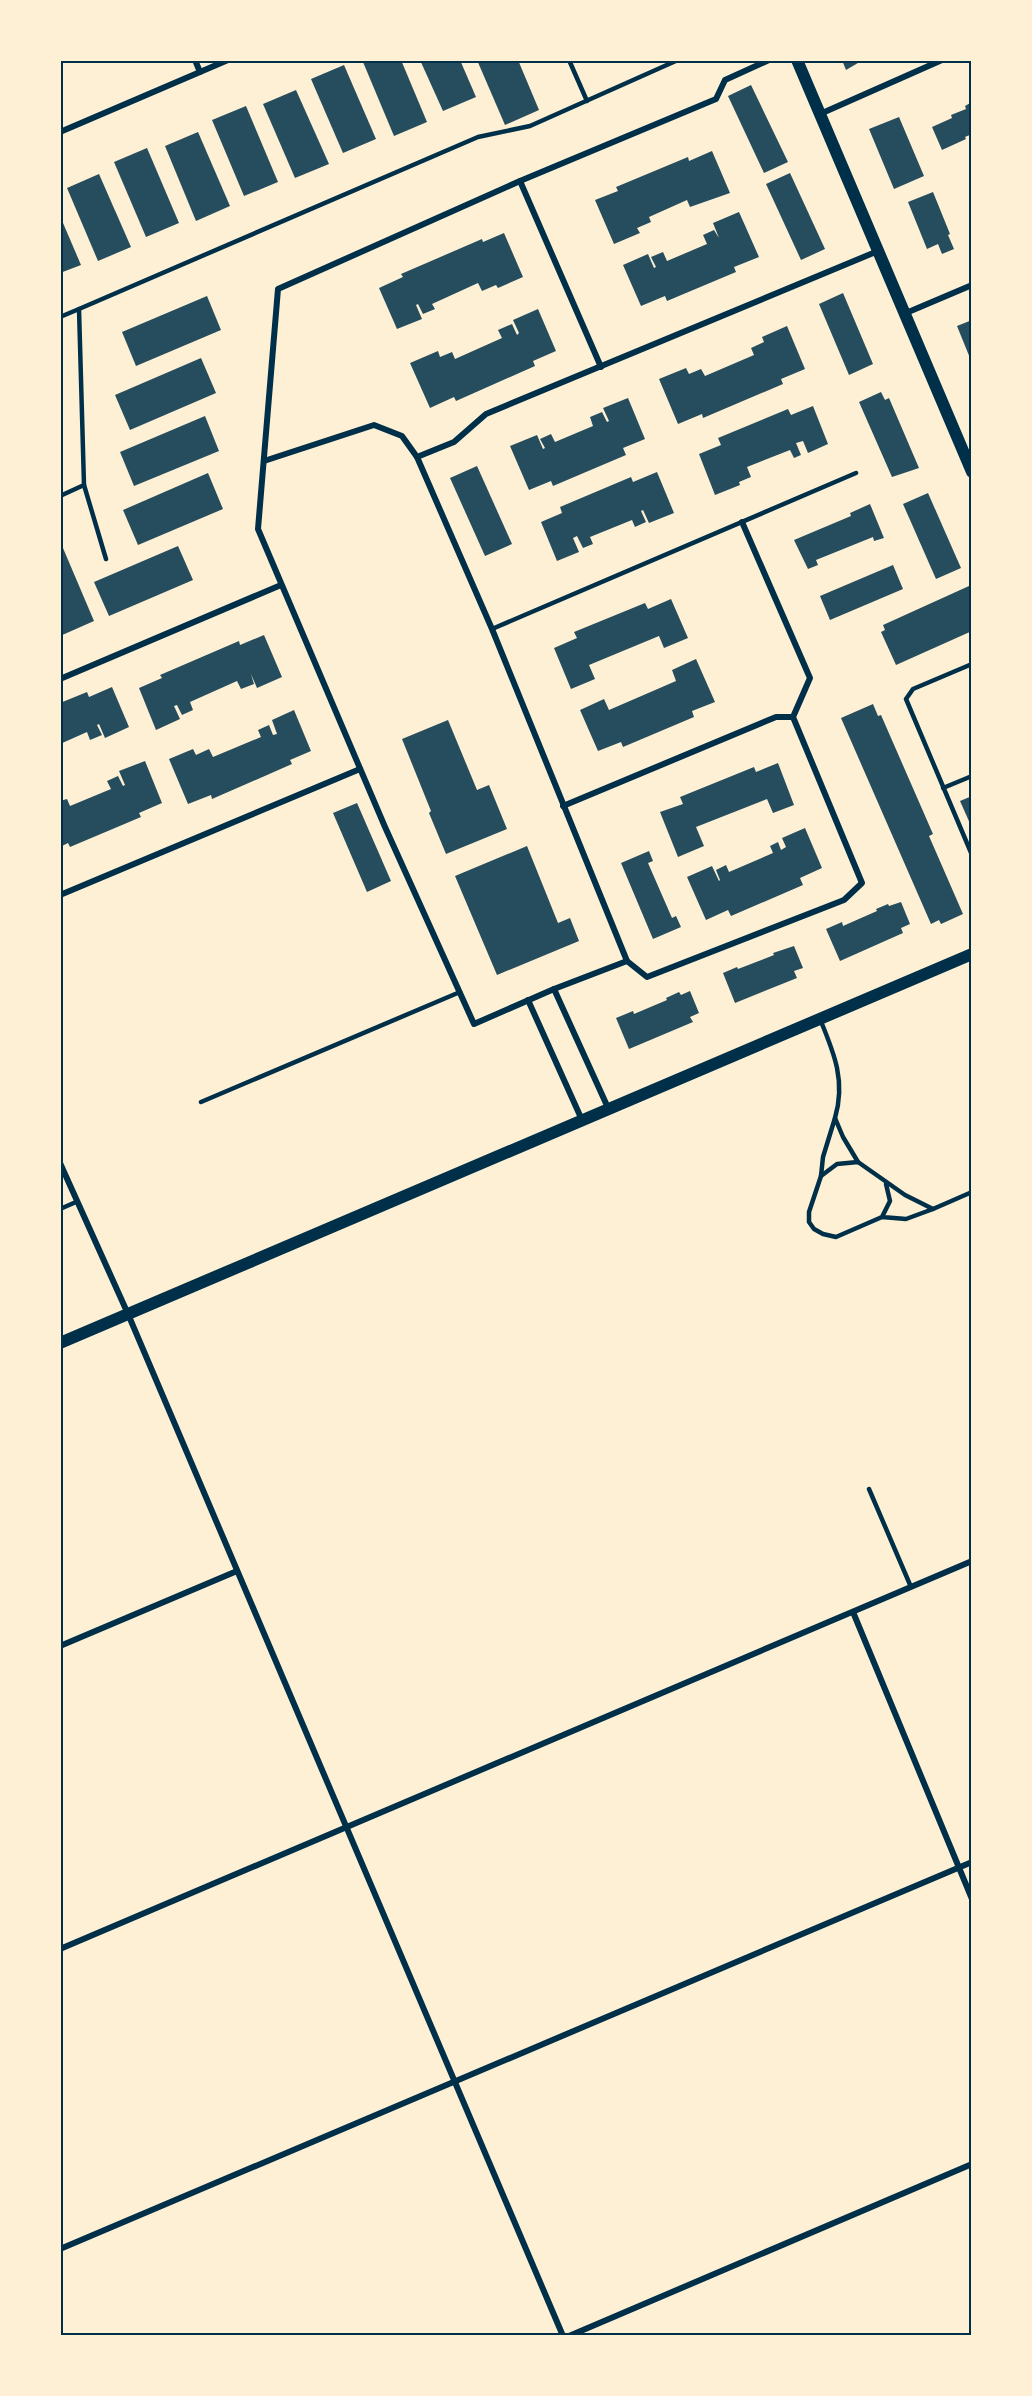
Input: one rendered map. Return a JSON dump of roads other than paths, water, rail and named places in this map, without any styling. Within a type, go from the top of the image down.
[{"type":"main road","points":[[797,60],[972,472]]},
{"type":"main road","points":[[60,1343],[972,954]]},
{"type":"street","points":[[195,60],[200,72]]},
{"type":"street","points":[[60,132],[228,60]]},
{"type":"street","points":[[627,961],[554,989],[474,1024],[360,769],[258,529],[279,289],[520,181],[716,99],[725,80],[769,60]]},
{"type":"street","points":[[820,114],[942,60]]},
{"type":"street","points":[[520,181],[601,367]]},
{"type":"street","points":[[417,457],[454,442],[486,414],[878,251]]},
{"type":"street","points":[[906,313],[972,285]]},
{"type":"street","points":[[264,461],[374,425],[402,436],[417,457],[492,629],[627,961],[647,977],[844,900],[862,883],[793,717],[810,678],[742,522]]},
{"type":"street","points":[[60,679],[282,585]]},
{"type":"street","points":[[563,806],[776,717],[793,717]]},
{"type":"street","points":[[60,895],[360,769]]},
{"type":"street","points":[[554,989],[609,1110]]},
{"type":"street","points":[[528,1000],[582,1121]]},
{"type":"street","points":[[60,1162],[128,1314],[563,2336]]},
{"type":"street","points":[[60,1948],[972,1561]]},
{"type":"street","points":[[60,1646],[237,1571]]},
{"type":"street","points":[[853,1611],[972,1899]]},
{"type":"street","points":[[60,2249],[972,1862]]},
{"type":"street","points":[[569,2336],[972,2164]]},
{"type":"lane","points":[[569,60],[587,101]]},
{"type":"lane","points":[[60,318],[478,137],[530,126],[678,60]]},
{"type":"lane","points":[[79,309],[84,485],[106,559]]},
{"type":"lane","points":[[492,629],[856,473]]},
{"type":"lane","points":[[60,496],[84,485]]},
{"type":"lane","points":[[972,664],[913,689],[906,699],[972,855]]},
{"type":"lane","points":[[943,788],[972,776]]},
{"type":"lane","points":[[201,1102],[459,992]]},
{"type":"lane","points":[[820,1019],[835,1056],[840,1080],[840,1099],[823,1157],[821,1176],[809,1212],[809,1222],[814,1229],[836,1237],[882,1217],[906,1219],[972,1192]]},
{"type":"lane","points":[[836,1118],[843,1137],[858,1162],[886,1184],[933,1209]]},
{"type":"lane","points":[[821,1176],[837,1164],[858,1162]]},
{"type":"lane","points":[[882,1217],[890,1202],[886,1184]]},
{"type":"lane","points":[[60,1209],[76,1202]]},
{"type":"lane","points":[[869,1489],[910,1587]]}]
